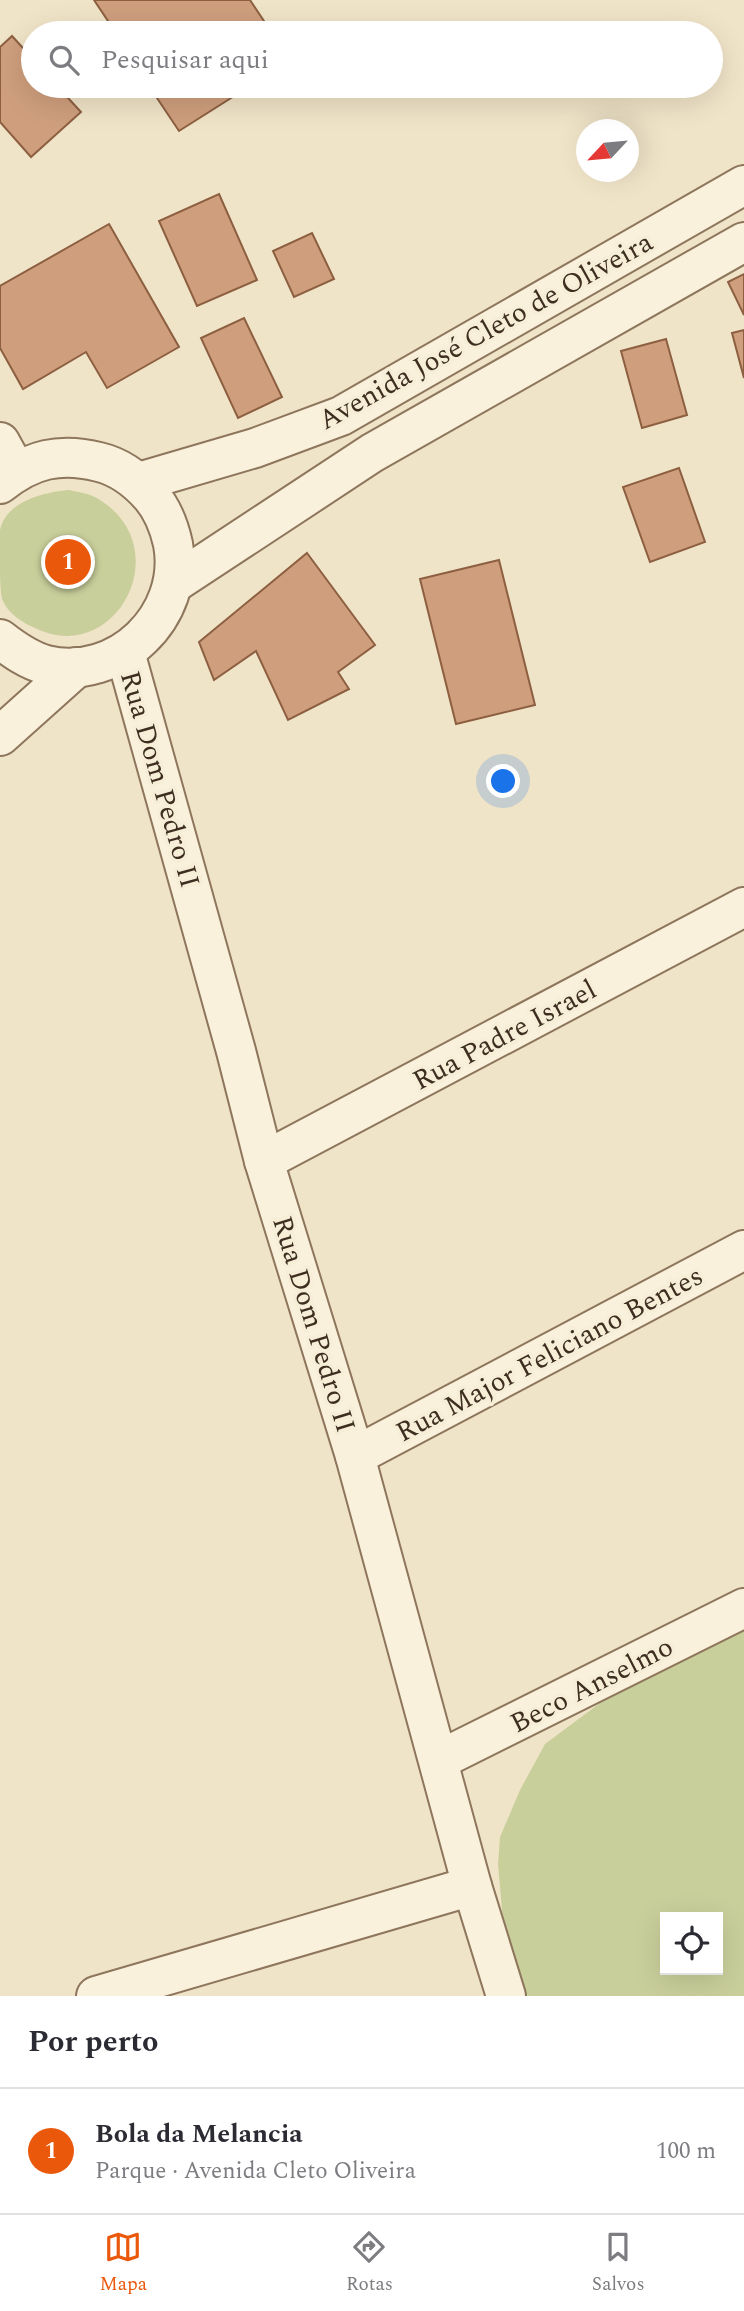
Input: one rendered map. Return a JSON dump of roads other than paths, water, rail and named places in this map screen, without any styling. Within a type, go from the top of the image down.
[{"type":"street","name":"Avenida José Cleto de Oliveira","points":[[139,482],[255,447],[341,416],[744,185]]},
{"type":"street","name":"Avenida José Cleto de Oliveira","points":[[173,584],[372,453],[744,242]]},
{"type":"street","points":[[341,416],[372,453]]},
{"type":"street","points":[[0,639],[17,653],[46,665],[77,667],[102,663],[125,652],[147,635],[163,611],[173,584],[175,557],[170,528],[157,503],[139,482],[111,465],[79,457],[5,466]]},
{"type":"street","name":"Rua Dom Pedro II","points":[[125,652],[264,1161],[355,1456],[472,1886],[506,1996]]},
{"type":"street","points":[[0,736],[77,667]]},
{"type":"street","name":"Rua Padre Israel","points":[[264,1161],[744,907]]},
{"type":"street","name":"Rua Major Feliciano Bentes","points":[[355,1456],[744,1250]]},
{"type":"street","name":"Beco Anselmo","points":[[439,1760],[744,1608]]},
{"type":"street","points":[[96,1996],[472,1886]]},
{"type":"place","name":"Bola da Melancia","points":[[68,562]]}]
